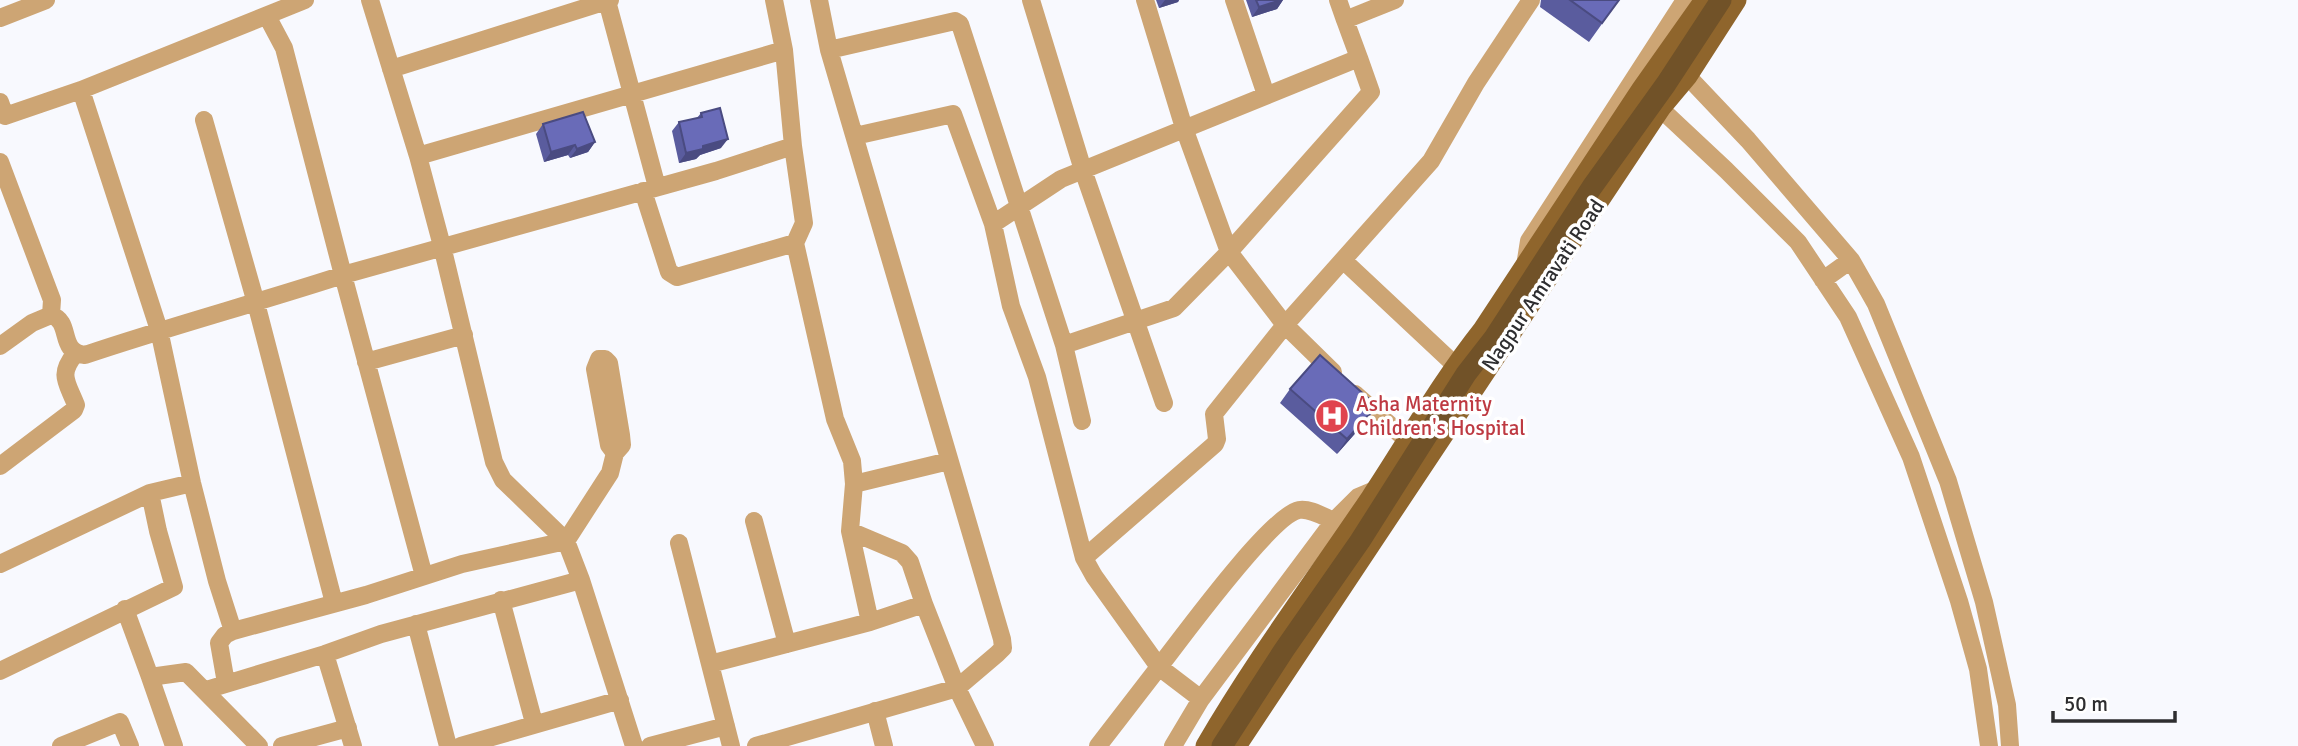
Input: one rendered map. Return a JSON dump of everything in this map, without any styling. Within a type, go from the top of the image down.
[{"type":"highway","points":[[1222,746],[1284,650],[1360,541],[1466,374],[1494,338],[1592,187],[1666,84],[1721,0]]},
{"type":"main road","name":"Nagpur Amravati Road","points":[[1206,746],[1299,600],[1409,442],[1455,365],[1483,330],[1525,266],[1637,86],[1662,50],[1705,0]]},
{"type":"main road","name":"Nagpur Amravati Road","points":[[1236,746],[1661,107],[1687,75],[1736,0]]},
{"type":"street","points":[[0,18],[46,0]]},
{"type":"street","points":[[2,112],[81,90],[305,0]]},
{"type":"street","points":[[370,0],[418,156],[494,462],[503,480],[566,541],[581,579],[634,746]]},
{"type":"street","points":[[391,69],[608,0],[672,275],[677,277],[795,243]]},
{"type":"street","points":[[774,0],[784,50],[804,223],[795,243],[835,419],[852,461],[854,484],[850,531],[870,622]]},
{"type":"street","points":[[756,746],[957,688],[1003,648],[830,50],[819,0]]},
{"type":"street","points":[[1031,0],[1083,170],[1164,403]]},
{"type":"street","points":[[1145,0],[1184,128],[1229,252],[1285,325],[1354,393],[1409,442]]},
{"type":"street","points":[[1234,0],[1266,95]]},
{"type":"street","points":[[1064,345],[1174,308],[1229,252],[1371,92],[1338,0]]},
{"type":"street","points":[[1345,20],[1395,0]]},
{"type":"street","points":[[1084,558],[1215,444],[1217,439],[1213,414],[1285,325],[1431,161],[1476,83],[1531,0]]},
{"type":"street","points":[[1685,0],[1662,50],[1748,140],[1851,260],[1875,304],[1948,481],[1984,602],[2007,705],[2010,746]]},
{"type":"street","points":[[267,16],[284,48],[424,576]]},
{"type":"street","points":[[830,50],[955,21],[960,24],[1064,345],[1082,421]]},
{"type":"street","points":[[418,156],[784,50]]},
{"type":"street","points":[[993,224],[1061,179],[1359,58]]},
{"type":"street","points":[[1637,86],[1798,242],[1848,317],[1912,457],[1975,658],[1989,746]]},
{"type":"street","points":[[81,90],[159,330],[192,483],[233,631]]},
{"type":"street","points":[[856,136],[953,114],[993,224],[1011,306],[1037,377],[1084,558],[1159,667],[1201,699]]},
{"type":"street","points":[[204,120],[256,303],[334,603]]},
{"type":"street","points":[[51,315],[61,322],[70,348],[75,354],[85,355],[343,275],[793,146]]},
{"type":"street","points":[[0,162],[52,300],[51,315]]},
{"type":"street","points":[[1823,280],[1851,260]]},
{"type":"street","points":[[1344,261],[1455,365]]},
{"type":"street","points":[[0,346],[32,323],[51,315]]},
{"type":"street","points":[[366,362],[464,335]]},
{"type":"street","points":[[0,466],[74,410],[76,405],[64,372],[65,366],[75,354]]},
{"type":"street","points":[[226,683],[219,643],[225,635],[233,631],[462,564],[566,541],[610,473],[615,453]]},
{"type":"street","points":[[854,484],[949,461]]},
{"type":"street","points":[[0,564],[150,493],[192,483]]},
{"type":"street","points":[[1173,746],[1201,699],[1334,521],[1358,498],[1377,489]]},
{"type":"street","points":[[0,671],[174,587],[150,493]]},
{"type":"street","points":[[1098,746],[1241,563],[1282,519],[1296,511],[1307,510],[1334,521]]},
{"type":"street","points":[[754,521],[787,644]]},
{"type":"street","points":[[850,531],[902,553],[910,562],[957,688],[985,746]]},
{"type":"street","points":[[679,543],[731,746]]},
{"type":"street","points":[[205,690],[416,624],[581,579]]},
{"type":"street","points":[[501,600],[534,723]]},
{"type":"street","points":[[710,664],[870,622],[924,604]]},
{"type":"street","points":[[125,609],[174,746]]},
{"type":"street","points":[[416,624],[448,746]]},
{"type":"street","points":[[325,654],[353,746]]},
{"type":"street","points":[[150,677],[186,672],[259,746]]},
{"type":"street","points":[[461,746],[620,700]]},
{"type":"street","points":[[875,711],[884,746]]},
{"type":"street","points":[[61,746],[120,722],[130,746]]},
{"type":"street","points":[[650,746],[726,726]]},
{"type":"street","points":[[282,746],[348,728]]},
{"type":"building","points":[[1256,0],[1281,0],[1259,7]]},
{"type":"building","points":[[1570,0],[1619,0],[1602,23]]},
{"type":"building","points":[[720,108],[728,139],[686,153],[679,122],[702,117],[701,113]]},
{"type":"building","points":[[583,112],[595,142],[577,149],[575,145],[551,152],[543,124]]},
{"type":"building","points":[[1320,355],[1377,406],[1347,439],[1290,389]]},
{"type":"place","name":"Asha Maternity Children's Hospital","points":[[1332,416]]}]
